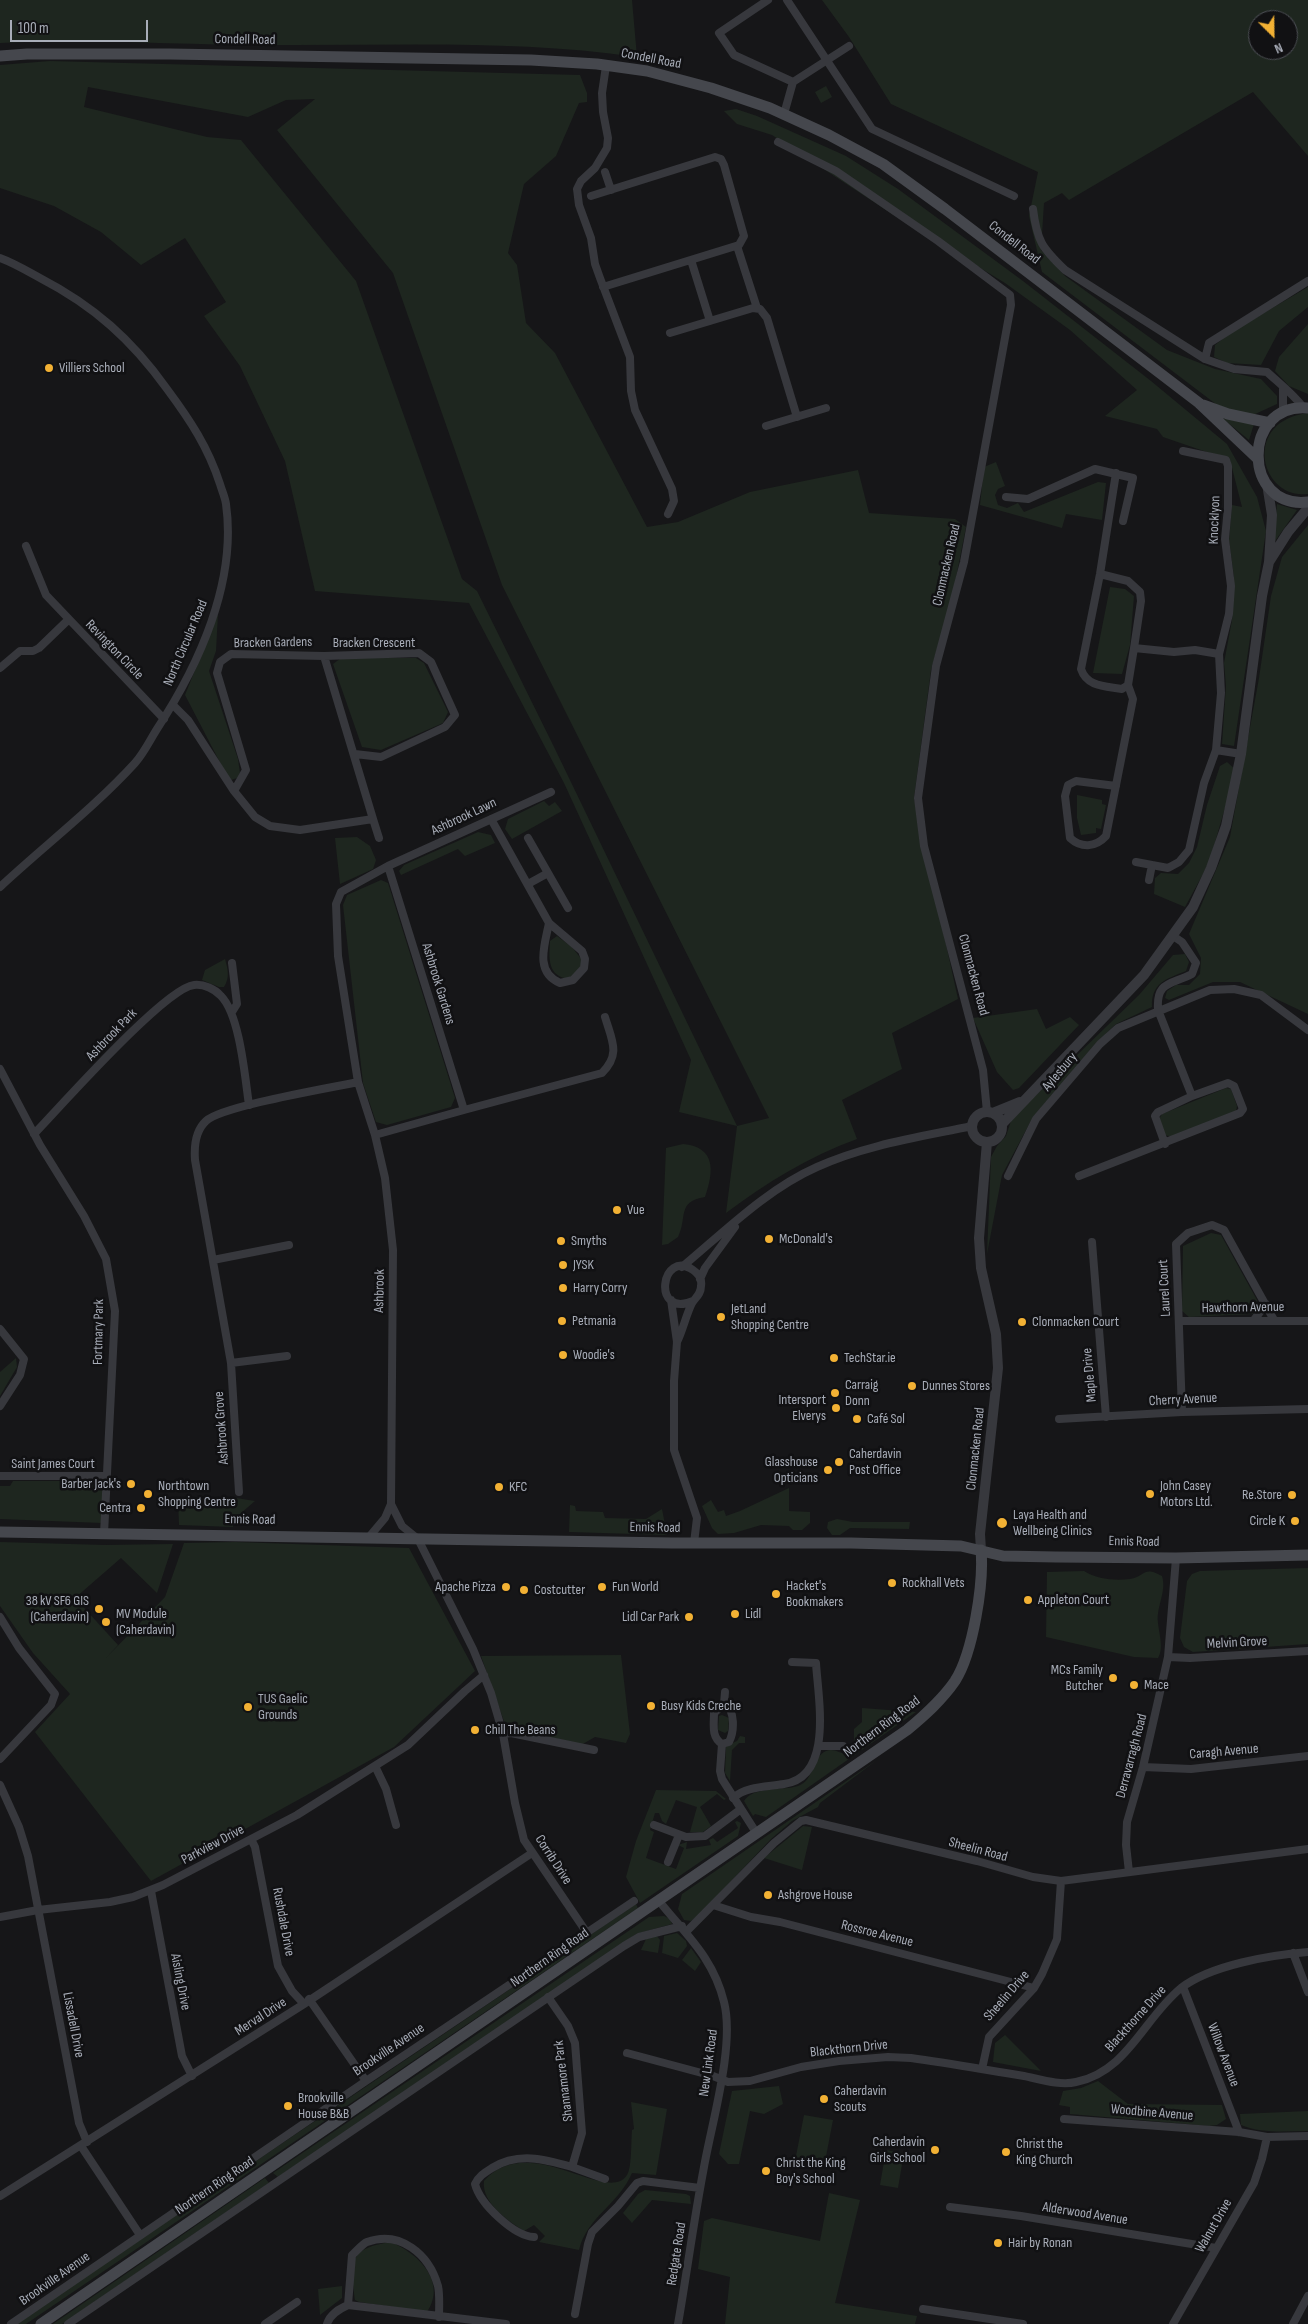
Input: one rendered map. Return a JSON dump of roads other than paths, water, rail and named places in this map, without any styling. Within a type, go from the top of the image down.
[{"type":"main road","name":"Condell Road","points":[[0,56],[36,54],[531,60],[606,66],[647,72],[711,88],[784,114],[829,135],[883,164],[945,208],[1199,404]]},
{"type":"main road","points":[[1199,404],[1228,414],[1270,423]]},
{"type":"main road","points":[[1199,404],[1257,458]]},
{"type":"main road","points":[[1305,407],[1283,412],[1270,423],[1262,434],[1257,458],[1262,476],[1267,484],[1283,498],[1308,502]]},
{"type":"main road","name":"Ennis Road","points":[[0,1532],[694,1543],[851,1543],[961,1546],[1003,1556],[1176,1558],[1308,1555]]},
{"type":"main road","name":"Northern Ring Road","points":[[41,2324],[907,1730],[936,1705],[956,1679],[971,1641],[983,1573],[981,1550]]},
{"type":"street","points":[[768,0],[720,33],[734,55],[793,82]]},
{"type":"street","points":[[787,0],[872,129],[1014,196]]},
{"type":"street","points":[[784,114],[793,82],[848,46]]},
{"type":"street","points":[[606,66],[602,93],[603,112],[608,138],[607,148],[594,168],[581,181],[577,195],[591,238],[595,264],[630,357],[631,392],[635,410],[672,489],[674,501],[668,514]]},
{"type":"street","name":"Clonmacken Road","points":[[778,142],[836,171],[938,240],[1010,295],[1011,305],[964,562],[936,666],[918,798],[924,846],[983,1070],[990,1113]]},
{"type":"street","points":[[591,196],[710,158],[720,159],[724,165],[744,236],[743,241],[737,246],[603,287]]},
{"type":"street","points":[[605,172],[611,190]]},
{"type":"street","points":[[1032,209],[1036,232],[1045,251],[1065,270],[1205,359],[1234,369],[1267,372],[1283,389],[1291,392],[1305,407]]},
{"type":"street","points":[[737,246],[757,308],[765,313],[767,318],[798,417]]},
{"type":"street","name":"North Circular Road","points":[[0,258],[10,261],[60,288],[104,318],[134,346],[190,420],[211,457],[226,503],[226,551],[218,601],[174,705],[136,762],[89,809],[0,887]]},
{"type":"street","points":[[691,260],[710,321]]},
{"type":"street","points":[[1205,359],[1209,343],[1308,281]]},
{"type":"street","points":[[670,333],[757,308]]},
{"type":"street","points":[[1283,389],[1283,412]]},
{"type":"street","points":[[766,426],[826,408]]},
{"type":"street","name":"Knocklyon","points":[[1136,862],[1168,868],[1179,862],[1189,850],[1204,783],[1216,750],[1221,693],[1219,654],[1229,614],[1230,586],[1225,539],[1228,507],[1228,466],[1226,460],[1183,451]]},
{"type":"street","points":[[1006,497],[1028,499],[1095,469],[1116,473],[1133,478],[1124,521]]},
{"type":"street","points":[[1116,473],[1100,574],[1081,670],[1084,678],[1089,682],[1122,689],[1128,685]]},
{"type":"street","points":[[1024,1101],[977,1116],[972,1126],[974,1136],[987,1142],[998,1137],[1002,1124],[1024,1101],[1144,974],[1193,907],[1211,868],[1226,826],[1240,754],[1269,562],[1272,515],[1267,484]]},
{"type":"street","points":[[1269,562],[1288,532],[1308,508]]},
{"type":"street","name":"Revington Circle","points":[[26,546],[46,595],[164,719]]},
{"type":"street","points":[[1100,574],[1128,581],[1140,592],[1141,601],[1128,685],[1133,699],[1116,786],[1106,836],[1100,842],[1090,846],[1077,844],[1070,838],[1065,796],[1068,785],[1076,781],[1116,786]]},
{"type":"street","name":"Revington Circle","points":[[0,668],[20,652],[33,651],[38,648],[68,620]]},
{"type":"street","points":[[1134,648],[1174,652],[1195,650],[1219,654]]},
{"type":"street","name":"Bracken Crescent","points":[[324,656],[419,653],[431,662],[455,715],[445,727],[381,757],[355,754]]},
{"type":"street","name":"Bracken Gardens","points":[[234,791],[246,770],[217,673],[220,662],[231,654],[324,656],[379,838]]},
{"type":"street","points":[[174,705],[188,720],[234,791],[254,817],[270,826],[300,830],[373,819]]},
{"type":"street","points":[[1216,750],[1240,754]]},
{"type":"street","name":"Ashbrook Lawn","points":[[388,866],[551,792]]},
{"type":"street","points":[[491,818],[549,923],[582,951],[585,959],[584,968],[573,980],[560,983],[547,974],[542,961],[549,923]]},
{"type":"street","points":[[528,838],[568,908]]},
{"type":"street","points":[[1149,880],[1152,865]]},
{"type":"street","name":"Ashbrook","points":[[369,1537],[385,1518],[391,1504],[393,1250],[385,1178],[375,1135],[358,1082],[338,956],[336,904],[341,892],[388,866]]},
{"type":"street","name":"Ashbrook Gardens","points":[[388,866],[464,1110]]},
{"type":"street","points":[[528,884],[548,873]]},
{"type":"street","points":[[1173,936],[1191,953],[1196,963],[1192,974],[1164,986],[1157,997],[1158,1010],[1192,1096]]},
{"type":"street","points":[[232,962],[237,1004],[232,1012]]},
{"type":"street","points":[[234,982],[222,996],[232,1012],[249,1105],[358,1082]]},
{"type":"street","name":"Ashbrook Park","points":[[34,1134],[146,1018],[171,997],[193,985],[209,987],[222,996]]},
{"type":"street","name":"Aylesbury","points":[[1008,1176],[1036,1119],[1100,1044],[1118,1028],[1210,990],[1234,989],[1261,995],[1308,1030]]},
{"type":"street","points":[[375,1135],[602,1074],[612,1064],[614,1050],[605,1017]]},
{"type":"street","name":"Fortmary Park","points":[[0,1069],[34,1134],[98,1239],[106,1259],[115,1312],[104,1534]]},
{"type":"street","points":[[1080,1176],[1165,1144],[1240,1113],[1243,1108],[1234,1086],[1228,1083],[1192,1096],[1158,1112],[1155,1116],[1165,1144]]},
{"type":"street","name":"Ashbrook Grove","points":[[239,1492],[231,1363],[195,1160],[196,1138],[205,1121],[213,1115],[249,1105]]},
{"type":"street","points":[[990,1113],[999,1118],[1002,1124]]},
{"type":"street","points":[[694,1543],[696,1518],[674,1450],[674,1381],[677,1342],[671,1300],[664,1290],[665,1278],[673,1269],[682,1267],[746,1214],[793,1180],[816,1167],[856,1152],[972,1126]]},
{"type":"street","name":"Clonmacken Road","points":[[981,1550],[980,1534],[998,1368],[996,1334],[981,1268],[979,1238],[987,1142]]},
{"type":"street","points":[[700,1279],[724,1241],[746,1214]]},
{"type":"street","name":"Laurel Court","points":[[1182,1412],[1176,1244],[1188,1234],[1212,1225],[1224,1230],[1274,1320]]},
{"type":"street","name":"Maple Drive","points":[[1092,1242],[1106,1417]]},
{"type":"street","points":[[213,1260],[289,1246]]},
{"type":"street","points":[[677,1342],[693,1302],[700,1294],[700,1279],[696,1272],[682,1267]]},
{"type":"street","points":[[671,1300],[682,1304],[693,1302]]},
{"type":"street","points":[[1254,1320],[1266,1304]]},
{"type":"street","name":"Hawthorn Avenue","points":[[1179,1322],[1308,1320]]},
{"type":"street","points":[[0,1329],[22,1355],[24,1364],[20,1375],[0,1406]]},
{"type":"street","points":[[231,1363],[287,1356]]},
{"type":"street","name":"Cherry Avenue","points":[[1059,1419],[1182,1412],[1308,1409]]},
{"type":"street","name":"Saint James Court","points":[[0,1476],[106,1476]]},
{"type":"street","name":"Ashbrook","points":[[391,1504],[402,1526],[418,1539]]},
{"type":"street","name":"Corrib Drive","points":[[418,1539],[484,1675],[503,1734],[515,1803],[524,1840],[586,1932]]},
{"type":"street","name":"Derravarragh Road","points":[[1129,1872],[1126,1845],[1127,1822],[1143,1767],[1168,1658],[1176,1558]]},
{"type":"street","points":[[0,1617],[19,1648],[55,1694],[52,1705],[0,1759]]},
{"type":"street","name":"Melvin Grove","points":[[1168,1658],[1308,1651]]},
{"type":"street","points":[[733,1798],[741,1791],[794,1783],[803,1778],[820,1746],[816,1663],[792,1662]]},
{"type":"street","name":"Parkview Drive","points":[[0,1917],[38,1910],[110,1902],[150,1891],[297,1815],[408,1745],[484,1675]]},
{"type":"street","points":[[724,1704],[730,1707],[732,1712],[732,1736],[729,1742],[722,1744],[717,1741],[714,1734],[714,1713],[724,1704],[725,1692]]},
{"type":"street","points":[[503,1734],[511,1733],[594,1750]]},
{"type":"street","points":[[722,1744],[720,1771],[725,1786],[757,1834]]},
{"type":"street","points":[[820,1746],[844,1746]]},
{"type":"street","name":"Caragh Avenue","points":[[1143,1767],[1191,1769],[1308,1756]]},
{"type":"street","points":[[375,1766],[386,1788],[396,1825]]},
{"type":"street","points":[[0,1785],[3,1800],[24,1841],[35,1886],[38,1910]]},
{"type":"street","points":[[654,1825],[686,1837],[705,1836],[741,1809]]},
{"type":"street","name":"Sheelin Road","points":[[684,1929],[713,1905],[774,1843],[801,1821],[806,1820],[1033,1877],[1061,1881],[1308,1849]]},
{"type":"street","points":[[668,1862],[679,1835]]},
{"type":"street","name":"Rushdale Drive","points":[[251,1839],[255,1847],[278,1966],[292,1991],[306,2002],[366,2081]]},
{"type":"street","name":"Merval Drive","points":[[0,2196],[192,2076],[532,1853]]},
{"type":"street","name":"Sheelin Drive","points":[[982,2070],[989,2037],[1034,1988],[1056,1939],[1061,1881]]},
{"type":"street","name":"Aisling Drive","points":[[150,1891],[182,2056],[192,2076]]},
{"type":"street","name":"Brookville Avenue","points":[[11,2324],[366,2081],[634,1901]]},
{"type":"street","name":"New Link Road","points":[[659,1901],[684,1929],[707,1960],[724,2003],[728,2027],[700,2188]]},
{"type":"street","name":"Rossroe Avenue","points":[[713,1905],[751,1918],[780,1922],[1034,1988]]},
{"type":"street","name":"Lissadell Drive","points":[[38,1910],[78,2123],[84,2144],[140,2235]]},
{"type":"street","points":[[68,2324],[639,1937],[684,1929]]},
{"type":"street","name":"Blackthorne Drive","points":[[982,2070],[1075,2083],[1092,2078],[1108,2069],[1130,2049],[1164,2004],[1183,1987],[1215,1971],[1267,1956],[1308,1952]]},
{"type":"street","points":[[1293,1953],[1308,1992]]},
{"type":"street","name":"Willow Avenue","points":[[1183,1987],[1239,2132]]},
{"type":"street","name":"Shannamore Park","points":[[548,1997],[568,2026],[575,2043],[582,2133],[572,2167]]},
{"type":"street","name":"Blackthorn Drive","points":[[627,2053],[713,2076],[728,2082],[750,2081],[819,2064],[888,2056],[914,2058],[982,2070]]},
{"type":"street","name":"Woodbine Avenue","points":[[1064,2118],[1239,2132],[1267,2137],[1308,2136]]},
{"type":"street","name":"Walnut Drive","points":[[1173,2324],[1254,2183],[1267,2137]]},
{"type":"street","points":[[534,2237],[524,2236],[494,2212],[477,2190],[475,2184],[478,2178],[497,2165],[522,2158],[535,2158],[572,2167],[605,2179]]},
{"type":"street","points":[[575,2314],[592,2232],[618,2206],[637,2183],[643,2181],[700,2188]]},
{"type":"street","name":"Redgate Road","points":[[678,2324],[700,2188]]},
{"type":"street","name":"Alderwood Avenue","points":[[950,2208],[1018,2216],[1216,2248]]},
{"type":"street","points":[[348,2305],[352,2255],[365,2243],[387,2238],[401,2242],[419,2252],[428,2264],[438,2287],[439,2317]]},
{"type":"street","points":[[1293,2324],[1308,2296]]},
{"type":"street","points":[[265,2324],[296,2302]]},
{"type":"street","points":[[327,2324],[329,2318],[339,2309],[348,2305],[506,2324]]},
{"type":"street","points":[[923,2309],[1023,2324]]},
{"type":"place","name":"Villiers School","points":[[49,368]]},
{"type":"place","name":"Vue","points":[[617,1210]]},
{"type":"place","name":"McDonald's","points":[[769,1239]]},
{"type":"place","name":"Smyths","points":[[561,1241]]},
{"type":"place","name":"JYSK","points":[[563,1265]]},
{"type":"place","name":"Harry Corry","points":[[563,1288]]},
{"type":"place","name":"JetLand Shopping Centre","points":[[721,1317]]},
{"type":"place","name":"Petmania","points":[[562,1321]]},
{"type":"place","name":"Clonmacken Court","points":[[1022,1322]]},
{"type":"place","name":"Woodie's","points":[[563,1355]]},
{"type":"place","name":"TechStar.ie","points":[[834,1358]]},
{"type":"place","name":"Dunnes Stores","points":[[912,1386]]},
{"type":"place","name":"Carraig Donn","points":[[835,1393]]},
{"type":"place","name":"Intersport Elverys","points":[[836,1408]]},
{"type":"place","name":"Café Sol","points":[[857,1419]]},
{"type":"place","name":"Caherdavin Post Office","points":[[839,1462]]},
{"type":"place","name":"Glasshouse Opticians","points":[[828,1470]]},
{"type":"place","name":"Barber Jack's","points":[[131,1484]]},
{"type":"place","name":"KFC","points":[[499,1487]]},
{"type":"place","name":"Northtown Shopping Centre","points":[[148,1494]]},
{"type":"place","name":"John Casey Motors Ltd.","points":[[1150,1494]]},
{"type":"place","name":"Re.Store","points":[[1292,1495]]},
{"type":"place","name":"Centra","points":[[141,1508]]},
{"type":"place","name":"Circle K","points":[[1295,1521]]},
{"type":"place","name":"Laya Health and Wellbeing Clinics","points":[[1002,1523]]},
{"type":"place","name":"Rockhall Vets","points":[[892,1583]]},
{"type":"place","name":"Apache Pizza","points":[[506,1587]]},
{"type":"place","name":"Fun World","points":[[602,1587]]},
{"type":"place","name":"Costcutter","points":[[524,1590]]},
{"type":"place","name":"Hacket's Bookmakers","points":[[776,1594]]},
{"type":"place","name":"Appleton Court","points":[[1028,1600]]},
{"type":"place","name":"38 kV SF6 GIS (Caherdavin)","points":[[99,1609]]},
{"type":"place","name":"Lidl","points":[[735,1614]]},
{"type":"place","name":"Lidl Car Park","points":[[689,1617]]},
{"type":"place","name":"MV Module (Caherdavin)","points":[[106,1622]]},
{"type":"place","name":"MCs Family Butcher","points":[[1113,1678]]},
{"type":"place","name":"Mace","points":[[1134,1685]]},
{"type":"place","name":"Busy Kids Creche","points":[[651,1706]]},
{"type":"place","name":"TUS Gaelic Grounds","points":[[248,1707]]},
{"type":"place","name":"Chill The Beans","points":[[475,1730]]},
{"type":"place","name":"Ashgrove House","points":[[768,1895]]},
{"type":"place","name":"Caherdavin Scouts","points":[[824,2099]]},
{"type":"place","name":"Brookville House B&B","points":[[288,2106]]},
{"type":"place","name":"Caherdavin Girls School","points":[[935,2150]]},
{"type":"place","name":"Christ the King Church","points":[[1006,2152]]},
{"type":"place","name":"Christ the King Boy's School","points":[[766,2171]]},
{"type":"place","name":"Hair by Ronan","points":[[998,2243]]}]
